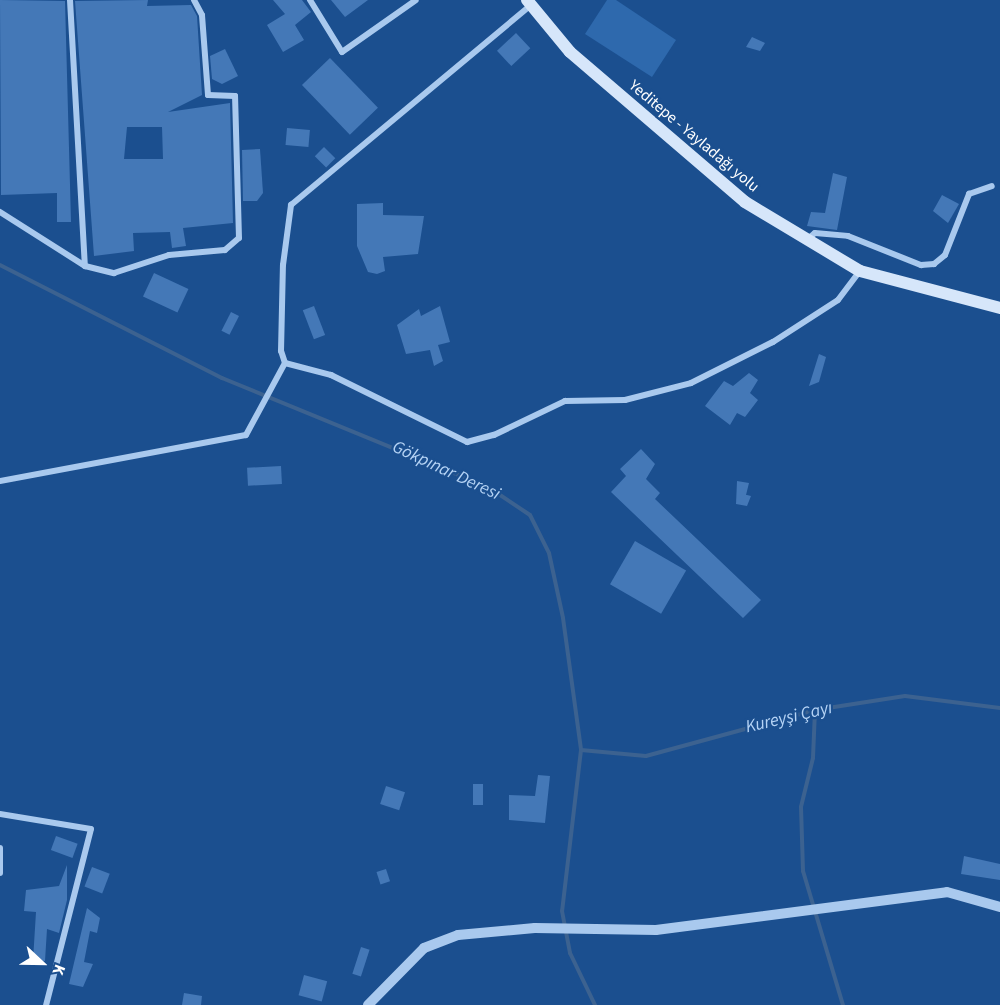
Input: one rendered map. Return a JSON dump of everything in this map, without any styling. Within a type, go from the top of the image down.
[{"type":"main road","name":"Yeditepe - Yayladağı yolu","points":[[529,2],[570,52],[736,194],[860,271],[1000,308]]},
{"type":"street","points":[[70,0],[85,266]]},
{"type":"street","points":[[0,212],[85,266],[114,273],[169,255],[225,250],[239,238],[235,96],[208,95],[202,15],[194,0]]},
{"type":"street","points":[[310,0],[342,52],[416,0]]},
{"type":"street","points":[[285,363],[280,351],[283,264],[291,205],[529,2]]},
{"type":"street","points":[[807,239],[815,233],[848,236],[921,265],[934,264],[945,255],[969,194],[992,186]]},
{"type":"street","points":[[285,363],[331,375],[467,442],[494,435],[565,400],[625,400],[691,382],[773,342],[838,300],[860,271]]},
{"type":"street","points":[[0,481],[246,435],[277,371],[285,363]]},
{"type":"street","points":[[0,814],[91,829],[46,1005]]},
{"type":"street","points":[[0,848],[0,873]]},
{"type":"street","points":[[368,1005],[424,948],[458,935],[535,928],[602,931],[801,912],[947,892],[1000,907]]},
{"type":"shaded area","points":[[607,0],[616,0],[676,40],[652,77],[585,34]]},
{"type":"building","points":[[0,0],[65,1],[71,222],[57,222],[57,193],[1,195]]},
{"type":"building","points":[[148,0],[147,6],[191,5],[197,16],[202,95],[168,112],[230,103],[233,223],[183,228],[186,246],[172,248],[170,232],[133,233],[134,251],[94,256],[75,1]],"holes":[[[127,127],[162,127],[163,159],[124,159]]]},
{"type":"building","points":[[273,0],[302,0],[311,12],[295,25],[304,40],[283,52],[267,25],[285,14]]},
{"type":"building","points":[[331,0],[368,0],[345,17]]},
{"type":"building","points":[[516,33],[530,48],[511,66],[497,51]]},
{"type":"building","points":[[752,37],[765,43],[760,51],[746,47]]},
{"type":"building","points":[[225,49],[238,76],[222,84],[212,79],[210,56]]},
{"type":"building","points":[[330,58],[378,108],[350,135],[302,85]]},
{"type":"building","points":[[287,128],[310,130],[308,147],[286,145]]},
{"type":"building","points":[[324,147],[335,158],[326,168],[315,156]]},
{"type":"building","points":[[260,149],[263,193],[257,201],[243,201],[242,150]]},
{"type":"building","points":[[833,173],[847,177],[837,230],[807,226],[811,212],[825,213]]},
{"type":"building","points":[[942,195],[959,204],[948,223],[933,211]]},
{"type":"building","points":[[383,203],[383,215],[424,216],[418,254],[383,257],[385,271],[377,274],[368,272],[357,246],[357,204]]},
{"type":"building","points":[[154,273],[188,289],[177,313],[143,297]]},
{"type":"building","points":[[314,306],[325,335],[314,339],[303,310]]},
{"type":"building","points":[[440,306],[450,342],[438,345],[443,361],[434,366],[430,350],[406,354],[397,325],[419,309],[421,316]]},
{"type":"building","points":[[231,312],[239,316],[229,335],[221,331]]},
{"type":"building","points":[[819,354],[826,357],[819,382],[809,386]]},
{"type":"building","points":[[749,373],[758,380],[750,393],[758,400],[745,417],[737,413],[730,425],[705,406],[724,381],[733,386]]},
{"type":"building","points":[[641,449],[655,464],[646,479],[660,493],[655,499],[761,600],[743,618],[611,492],[626,476],[620,469]]},
{"type":"building","points":[[281,466],[282,484],[248,486],[247,468]]},
{"type":"building","points":[[737,481],[749,483],[746,495],[751,496],[747,506],[736,504]]},
{"type":"building","points":[[635,541],[686,570],[661,614],[610,584]]},
{"type":"building","points":[[538,775],[550,776],[545,823],[509,820],[509,795],[535,796]]},
{"type":"building","points":[[473,784],[483,784],[483,805],[473,805]]},
{"type":"building","points":[[386,786],[405,792],[399,810],[380,804]]},
{"type":"building","points":[[56,836],[78,844],[72,858],[51,850]]},
{"type":"building","points":[[964,856],[1000,864],[1000,880],[961,874]]},
{"type":"building","points":[[67,865],[67,900],[59,933],[47,929],[45,961],[33,960],[36,912],[24,911],[26,890],[59,886]]},
{"type":"building","points":[[92,867],[110,874],[102,893],[84,887]]},
{"type":"building","points":[[386,869],[390,881],[381,884],[376,872]]},
{"type":"building","points":[[87,908],[100,918],[97,933],[90,931],[84,962],[93,964],[83,987],[69,984]]},
{"type":"building","points":[[361,947],[370,950],[361,976],[352,974]]},
{"type":"building","points":[[304,975],[327,981],[322,1001],[299,995]]},
{"type":"building","points":[[184,993],[202,996],[201,1005],[182,1005]]},
{"type":"waterway","name":"Gökpınar Deresi","points":[[0,265],[222,378],[488,487],[530,515],[549,553],[563,618],[581,750],[562,911],[570,953],[595,1005]]},
{"type":"waterway","name":"Kureyşi Çayı","points":[[581,750],[646,756],[815,710],[905,696],[1000,708]]},
{"type":"waterway","points":[[815,710],[813,758],[801,807],[803,871],[843,1005]]}]
